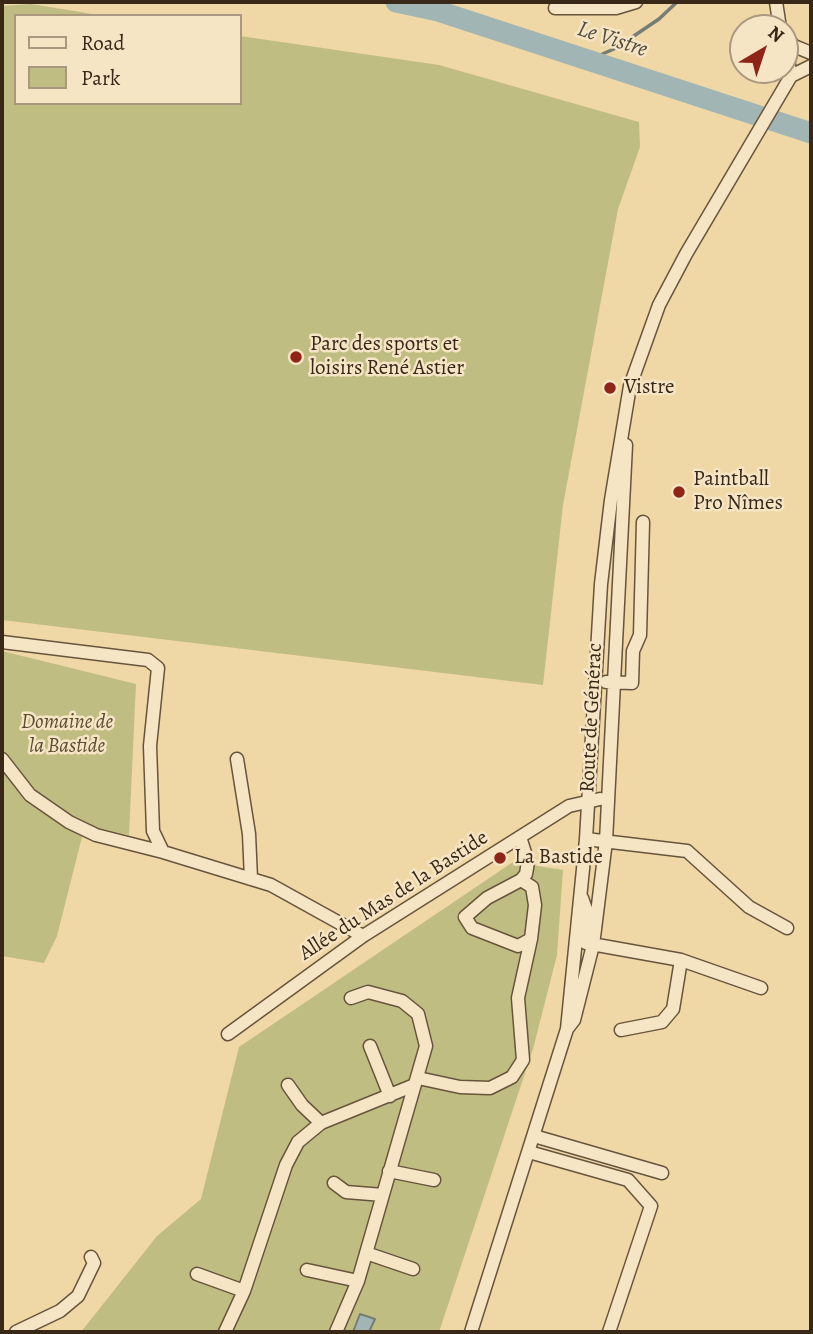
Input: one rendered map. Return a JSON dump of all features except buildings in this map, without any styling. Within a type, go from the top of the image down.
[{"type":"street","points":[[555,8],[616,8],[636,2]]},
{"type":"street","name":"Route de Générac","points":[[471,1332],[567,1029],[580,894],[596,840],[612,732],[602,682],[599,617],[611,500],[628,403],[642,349],[659,305],[786,84]]},
{"type":"street","name":"Route de Générac","points":[[567,1029],[574,1020],[593,945],[597,911],[594,799],[628,403]]},
{"type":"street","points":[[602,682],[632,683],[634,651],[640,635],[643,522]]},
{"type":"street","points":[[2,642],[148,660],[158,668],[150,746],[153,831],[163,852]]},
{"type":"street","points":[[594,799],[612,732]]},
{"type":"street","points":[[237,758],[249,834],[251,879]]},
{"type":"street","points":[[2,759],[30,795],[69,822],[96,835],[271,885],[363,936]]},
{"type":"street","name":"Allée du Mas de la Bastide","points":[[228,1034],[363,936],[569,806],[594,799]]},
{"type":"street","points":[[569,806],[579,814],[582,832],[572,981]]},
{"type":"street","points":[[520,837],[528,862],[526,874],[521,880],[487,898],[465,918],[472,928],[518,946],[531,939]]},
{"type":"street","points":[[596,840],[687,851],[749,907],[788,928]]},
{"type":"street","points":[[225,1332],[244,1291],[286,1165],[298,1142],[321,1123],[390,1096],[415,1082],[491,1088],[512,1077],[523,1059],[518,998],[531,939],[535,905],[532,887],[521,880]]},
{"type":"street","points":[[580,894],[587,912],[586,943],[681,960],[761,988]]},
{"type":"street","points":[[621,1030],[662,1021],[673,1009],[681,960]]},
{"type":"street","points":[[336,1332],[358,1281],[426,1046],[418,1014],[402,1001],[384,994],[368,992],[351,998]]},
{"type":"street","points":[[370,1046],[390,1096]]},
{"type":"street","points":[[288,1085],[302,1105],[321,1123]]},
{"type":"street","points":[[534,1136],[663,1173]]},
{"type":"street","points":[[529,1152],[628,1180],[651,1206],[609,1332]]},
{"type":"street","points":[[389,1171],[434,1180]]},
{"type":"street","points":[[334,1183],[346,1192],[383,1195]]},
{"type":"street","points":[[366,1252],[413,1269]]},
{"type":"street","points":[[16,1332],[60,1311],[78,1296],[94,1263],[91,1257]]},
{"type":"street","points":[[307,1270],[358,1281]]},
{"type":"street","points":[[197,1275],[244,1291]]},
{"type":"green space","name":"Parc des sports et loisirs René Astier","points":[[31,4],[93,14],[14,14],[14,105],[242,105],[242,36],[439,65],[639,122],[640,147],[618,209],[563,505],[543,685],[2,620],[2,6]]},
{"type":"green space","name":"Domaine de la Bastide","points":[[2,651],[136,684],[129,835],[85,825],[57,936],[44,963],[2,956]]},
{"type":"green space","points":[[513,862],[563,870],[557,955],[533,1049],[439,1332],[81,1332],[157,1236],[201,1199],[239,1047]]},
{"type":"shaded area","points":[[360,1314],[375,1319],[369,1332],[353,1332]]},
{"type":"waterway","name":"Le Vistre","points":[[396,2],[438,11],[811,133]]},
{"type":"waterway","points":[[589,60],[616,48],[659,19],[677,2]]},
{"type":"place","name":"Parc des sports et loisirs René Astier","points":[[296,357]]},
{"type":"place","name":"Vistre","points":[[610,388]]},
{"type":"place","name":"Paintball Pro Nîmes","points":[[679,492]]},
{"type":"place","name":"La Bastide","points":[[500,858]]}]
